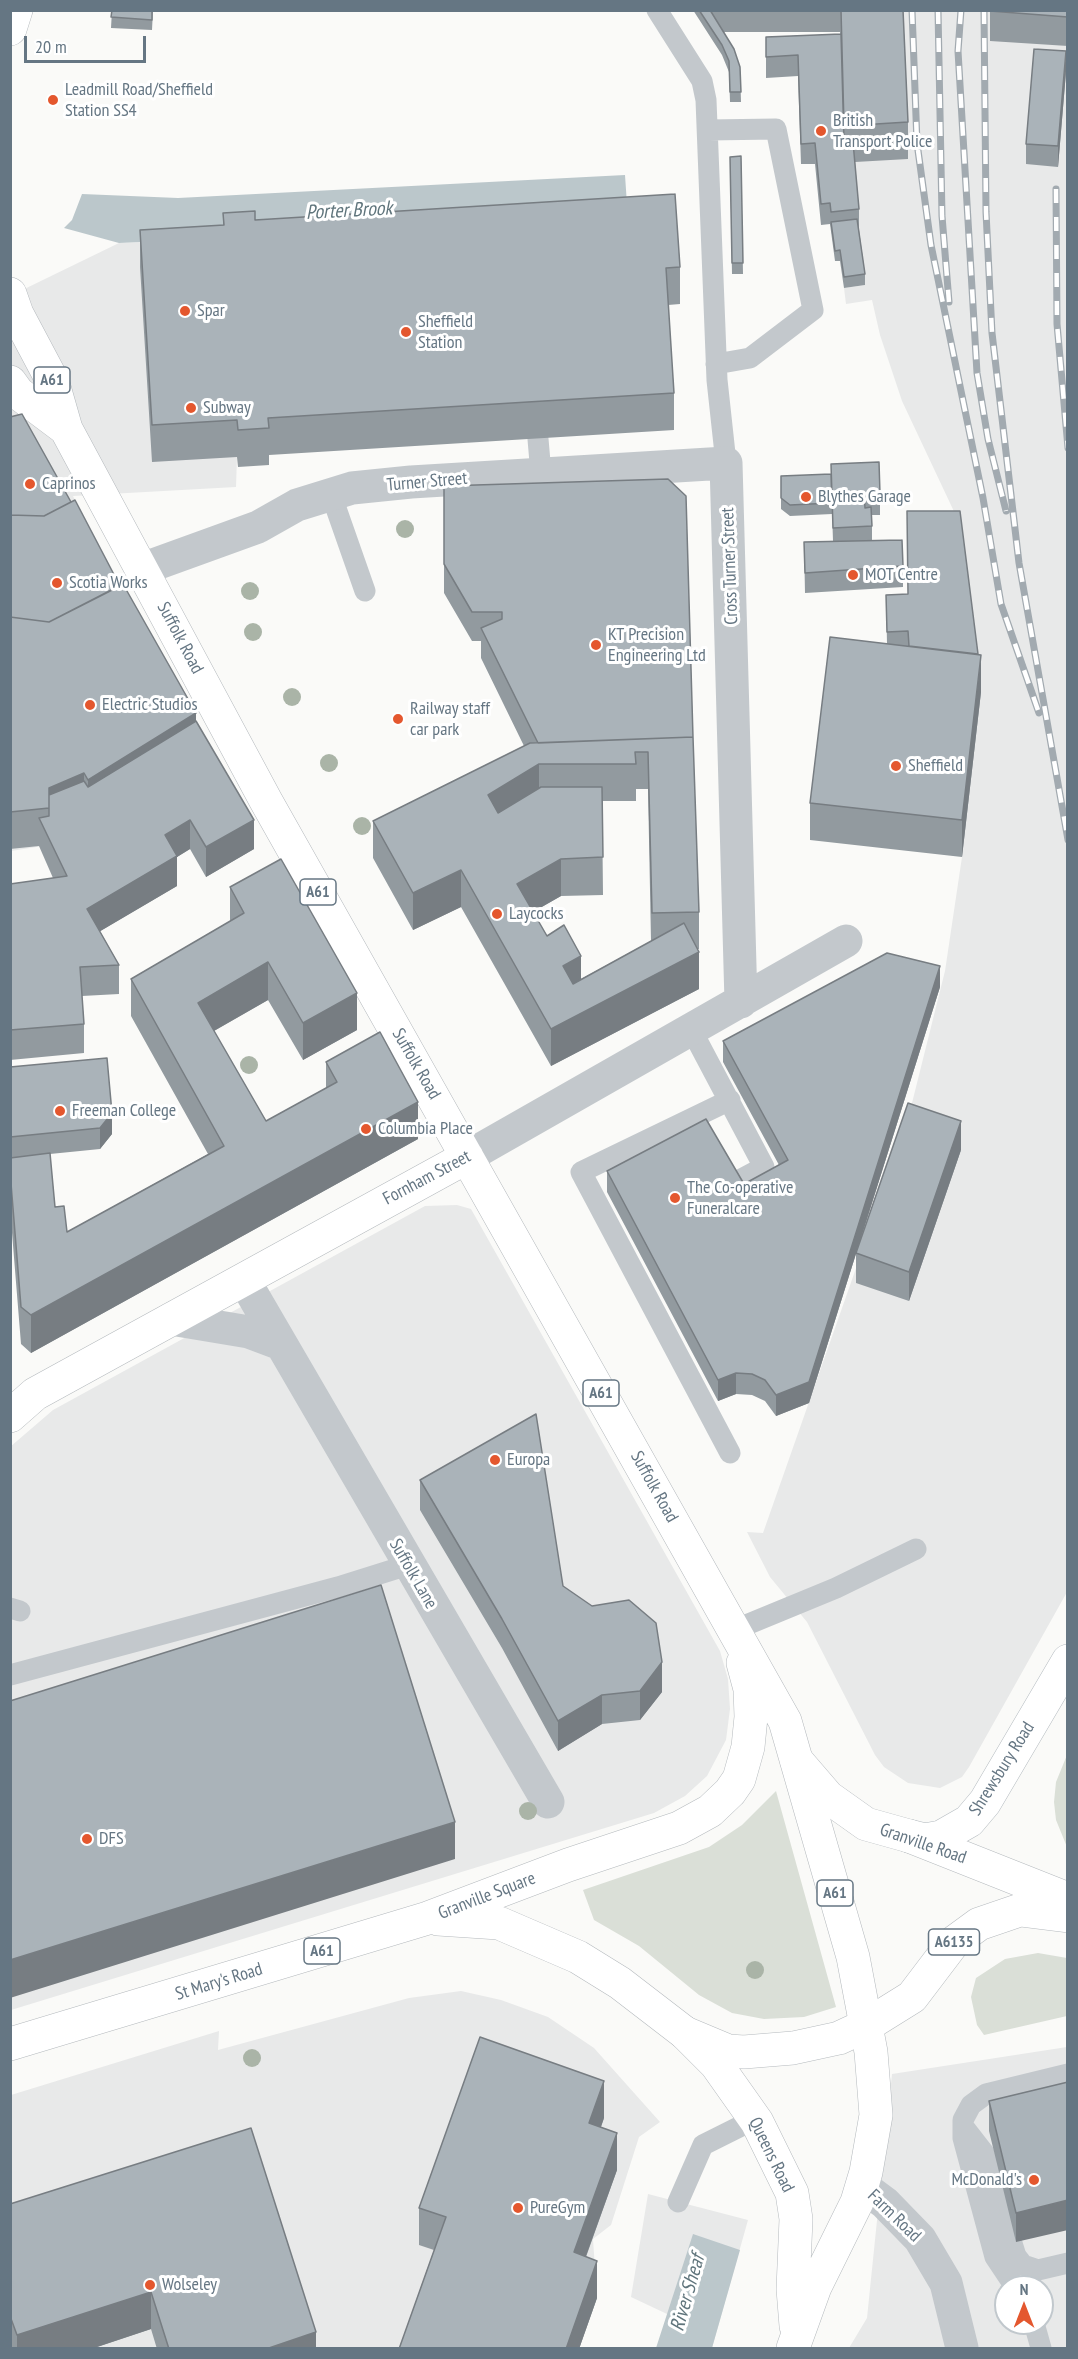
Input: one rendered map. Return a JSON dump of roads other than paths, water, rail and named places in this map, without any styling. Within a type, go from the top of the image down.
[{"type":"main road","points":[[10,29],[16,10]]},
{"type":"main road","name":"A61","points":[[10,294],[19,331]]},
{"type":"main road","name":"Suffolk Road","points":[[19,331],[52,380],[66,429],[266,801],[785,1721],[797,1761]]},
{"type":"main road","name":"Suffolk Road","points":[[10,382],[18,393],[66,429]]},
{"type":"main road","name":"Fornham Street","points":[[10,1416],[23,1392],[171,1319],[467,1157]]},
{"type":"main road","name":"Granville Square","points":[[428,1918],[568,1865],[679,1828],[710,1811],[730,1792],[739,1779],[748,1747],[751,1717],[749,1681],[734,1630]]},
{"type":"main road","name":"Shrewsbury Road","points":[[909,1836],[925,1839],[941,1837],[969,1821],[985,1802],[1068,1661]]},
{"type":"main road","name":"A61","points":[[797,1761],[853,1957],[867,2025]]},
{"type":"main road","name":"Granville Road","points":[[797,1761],[828,1797],[866,1824],[909,1836],[1068,1899]]},
{"type":"main road","name":"A6135","points":[[867,2025],[912,1997],[953,1943],[979,1924],[1020,1910],[1068,1916]]},
{"type":"main road","name":"Granville Square","points":[[428,1918],[499,1923],[561,1949],[620,1983],[685,2033],[728,2051],[793,2048],[839,2038],[867,2025]]},
{"type":"main road","name":"St Mary's Road","points":[[10,2044],[428,1918]]},
{"type":"main road","name":"Queens Road","points":[[795,2343],[815,2287],[862,2186],[876,2115],[867,2025]]},
{"type":"main road","name":"Queens Road","points":[[685,2033],[716,2064],[755,2119],[792,2193],[796,2219],[792,2289],[795,2343]]},
{"type":"street","name":"Turner Street","points":[[142,569],[258,527],[297,505],[352,488],[411,482],[726,464]]},
{"type":"street","name":"Cross Turner Street","points":[[726,464],[741,1002]]},
{"type":"street","name":"Fornham Street","points":[[467,1157],[846,941]]},
{"type":"street","name":"Suffolk Lane","points":[[244,1280],[548,1802]]},
{"type":"street","points":[[171,1319],[249,1332],[281,1344]]},
{"type":"street","name":"Farm Road","points":[[862,2186],[885,2203],[920,2239],[946,2283],[962,2349]]},
{"type":"lane","name":"Cross Turner Street","points":[[657,10],[702,81],[708,130],[716,364],[726,464]]},
{"type":"lane","points":[[708,130],[776,129],[813,310],[750,358],[716,364]]},
{"type":"lane","points":[[538,439],[541,474]]},
{"type":"lane","points":[[331,494],[365,591]]},
{"type":"lane","points":[[691,1029],[764,1167],[732,1184]]},
{"type":"lane","points":[[730,1100],[581,1172],[625,1241],[730,1453]]},
{"type":"lane","points":[[734,1630],[836,1588],[916,1549]]},
{"type":"lane","points":[[10,1675],[338,1587],[408,1565]]},
{"type":"lane","points":[[1007,2275],[995,2257],[963,2138],[963,2124],[968,2110],[982,2096],[1068,2074]]},
{"type":"lane","points":[[678,2202],[703,2145],[755,2119]]},
{"type":"lane","points":[[963,2124],[984,2153],[1011,2245],[1020,2260],[1028,2267],[1038,2270],[1068,2263]]},
{"type":"water","name":"Porter Brook","points":[[625,175],[628,219],[119,243],[64,228],[72,220],[82,194],[178,198]]},
{"type":"water","name":"River Sheaf","points":[[693,2234],[740,2250],[712,2348],[656,2348]]},
{"type":"railway","points":[[912,10],[917,143],[931,245],[983,498],[1001,604],[1039,713]]},
{"type":"railway","points":[[938,10],[942,216],[949,302]]},
{"type":"railway","points":[[961,10],[958,51],[977,373],[988,439],[1006,511]]},
{"type":"railway","points":[[984,10],[986,212],[992,333],[1019,563],[1068,840]]},
{"type":"railway","points":[[1056,189],[1057,324],[1068,448]]},
{"type":"place","name":"Leadmill Road/Sheffield Station SS4","points":[[53,100]]},
{"type":"place","name":"British Transport Police","points":[[821,131]]},
{"type":"place","name":"Spar","points":[[185,311]]},
{"type":"place","name":"Sheffield Station","points":[[406,332]]},
{"type":"place","name":"Subway","points":[[191,408]]},
{"type":"place","name":"Caprinos","points":[[30,484]]},
{"type":"place","name":"Blythes Garage","points":[[806,497]]},
{"type":"place","name":"MOT Centre","points":[[853,575]]},
{"type":"place","name":"Scotia Works","points":[[57,583]]},
{"type":"place","name":"KT Precision Engineering Ltd","points":[[596,645]]},
{"type":"place","name":"Electric Studios","points":[[90,705]]},
{"type":"place","name":"Railway staff car park","points":[[398,719]]},
{"type":"place","name":"Sheffield","points":[[896,766]]},
{"type":"place","name":"Laycocks","points":[[497,914]]},
{"type":"place","name":"Freeman College","points":[[60,1111]]},
{"type":"place","name":"Columbia Place","points":[[366,1129]]},
{"type":"place","name":"The Co-operative Funeralcare","points":[[675,1198]]},
{"type":"place","name":"Europa","points":[[495,1460]]},
{"type":"place","name":"DFS","points":[[87,1839]]},
{"type":"place","name":"McDonald's","points":[[1034,2180]]},
{"type":"place","name":"PureGym","points":[[518,2208]]},
{"type":"place","name":"Wolseley","points":[[150,2285]]}]
